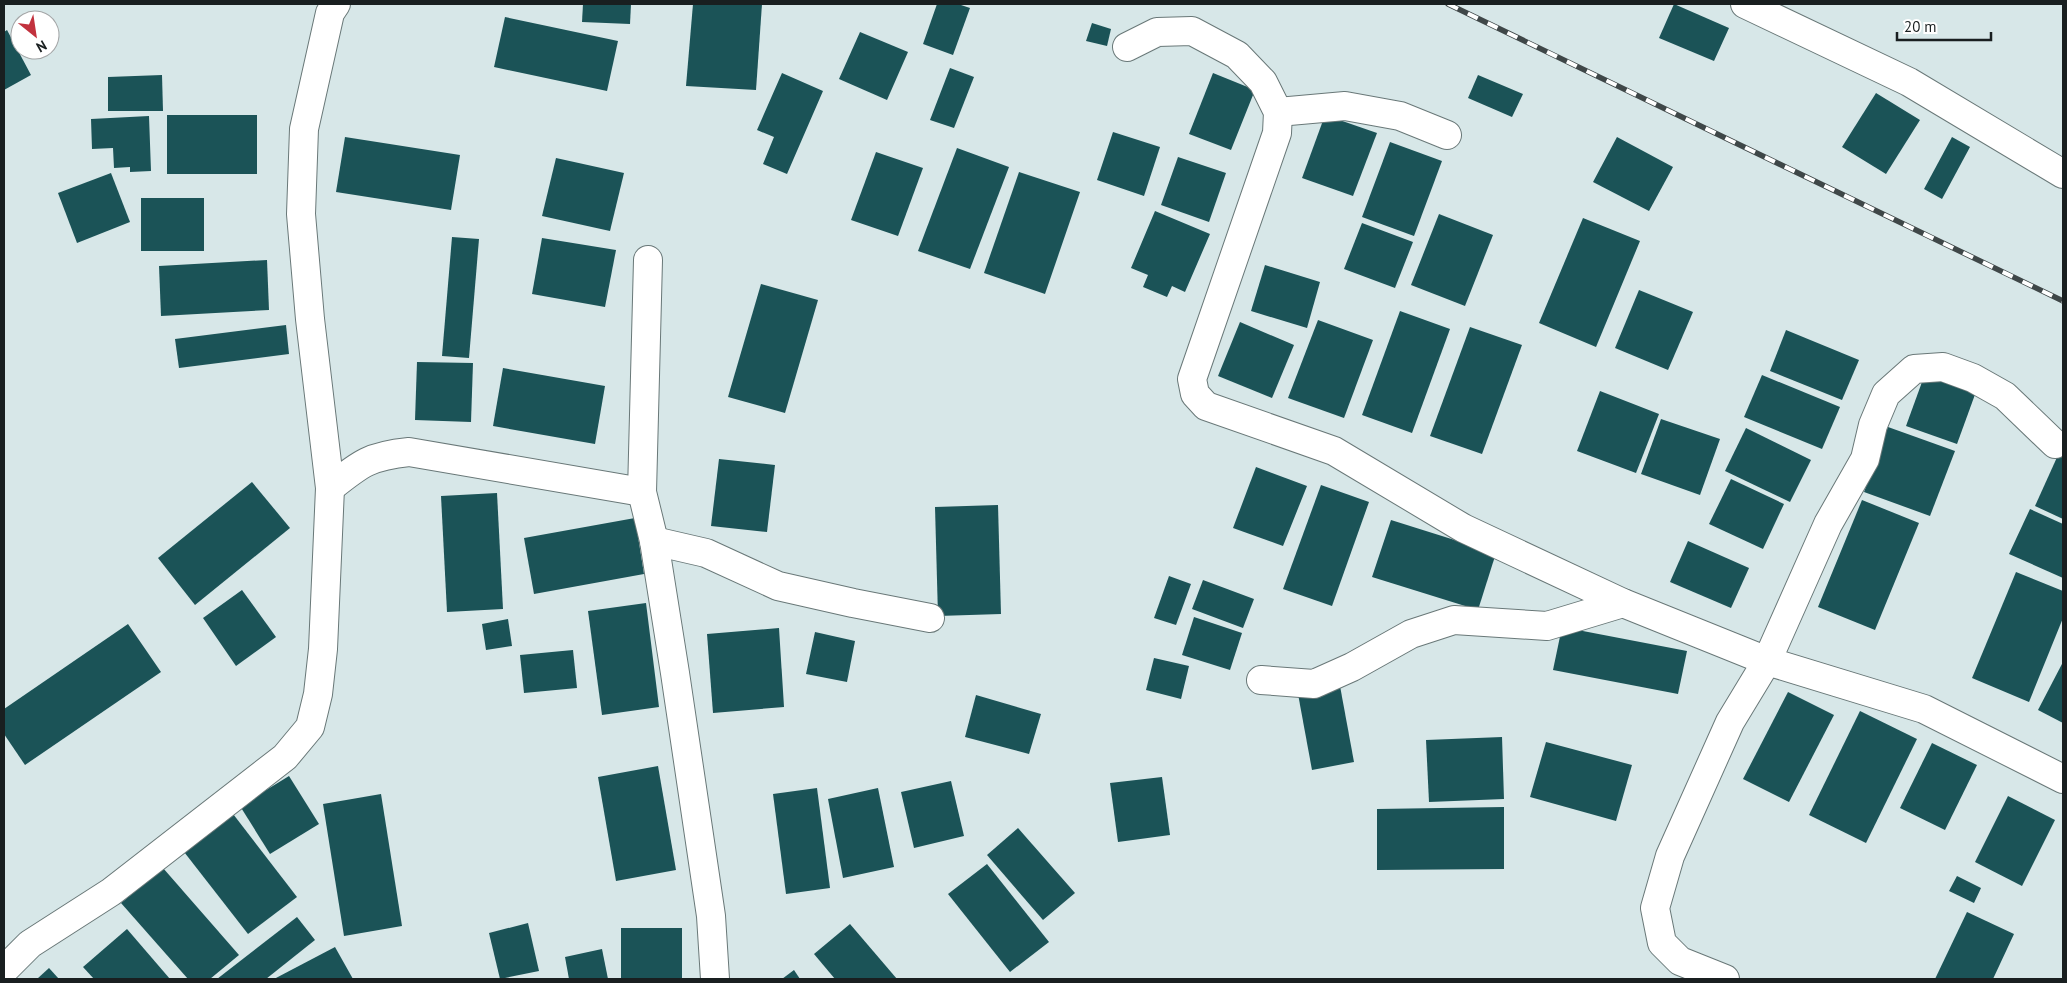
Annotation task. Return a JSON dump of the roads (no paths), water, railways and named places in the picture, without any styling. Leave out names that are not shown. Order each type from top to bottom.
[{"type":"street","points":[[4,970],[30,944],[111,892],[285,757],[310,727],[318,694],[323,649],[330,488],[310,319],[301,214],[304,129],[330,12],[336,4]]},
{"type":"street","points":[[1745,4],[1909,82],[2063,174]]},
{"type":"street","points":[[1127,47],[1157,32],[1192,31],[1237,55],[1263,82],[1278,112],[1275,141],[1192,379],[1195,394],[1206,406],[1334,451],[1463,528],[1623,603],[1767,661],[1924,709],[2063,780]]},
{"type":"street","points":[[1278,112],[1345,106],[1400,116],[1447,135]]},
{"type":"street","points":[[648,260],[642,492],[654,541],[711,916],[715,979]]},
{"type":"street","points":[[1725,979],[1680,961],[1662,943],[1655,908],[1670,856],[1730,722],[1767,661],[1828,524],[1866,459],[1873,425],[1886,394],[1914,369],[1944,367],[1973,378],[2005,396],[2055,444]]},
{"type":"street","points":[[330,488],[362,463],[385,455],[409,452],[642,492]]},
{"type":"street","points":[[654,541],[706,553],[778,586],[930,618]]},
{"type":"street","points":[[1261,680],[1314,684],[1352,667],[1412,634],[1454,620],[1546,626],[1623,603]]},
{"type":"railway","points":[[1448,4],[2063,301]]}]
